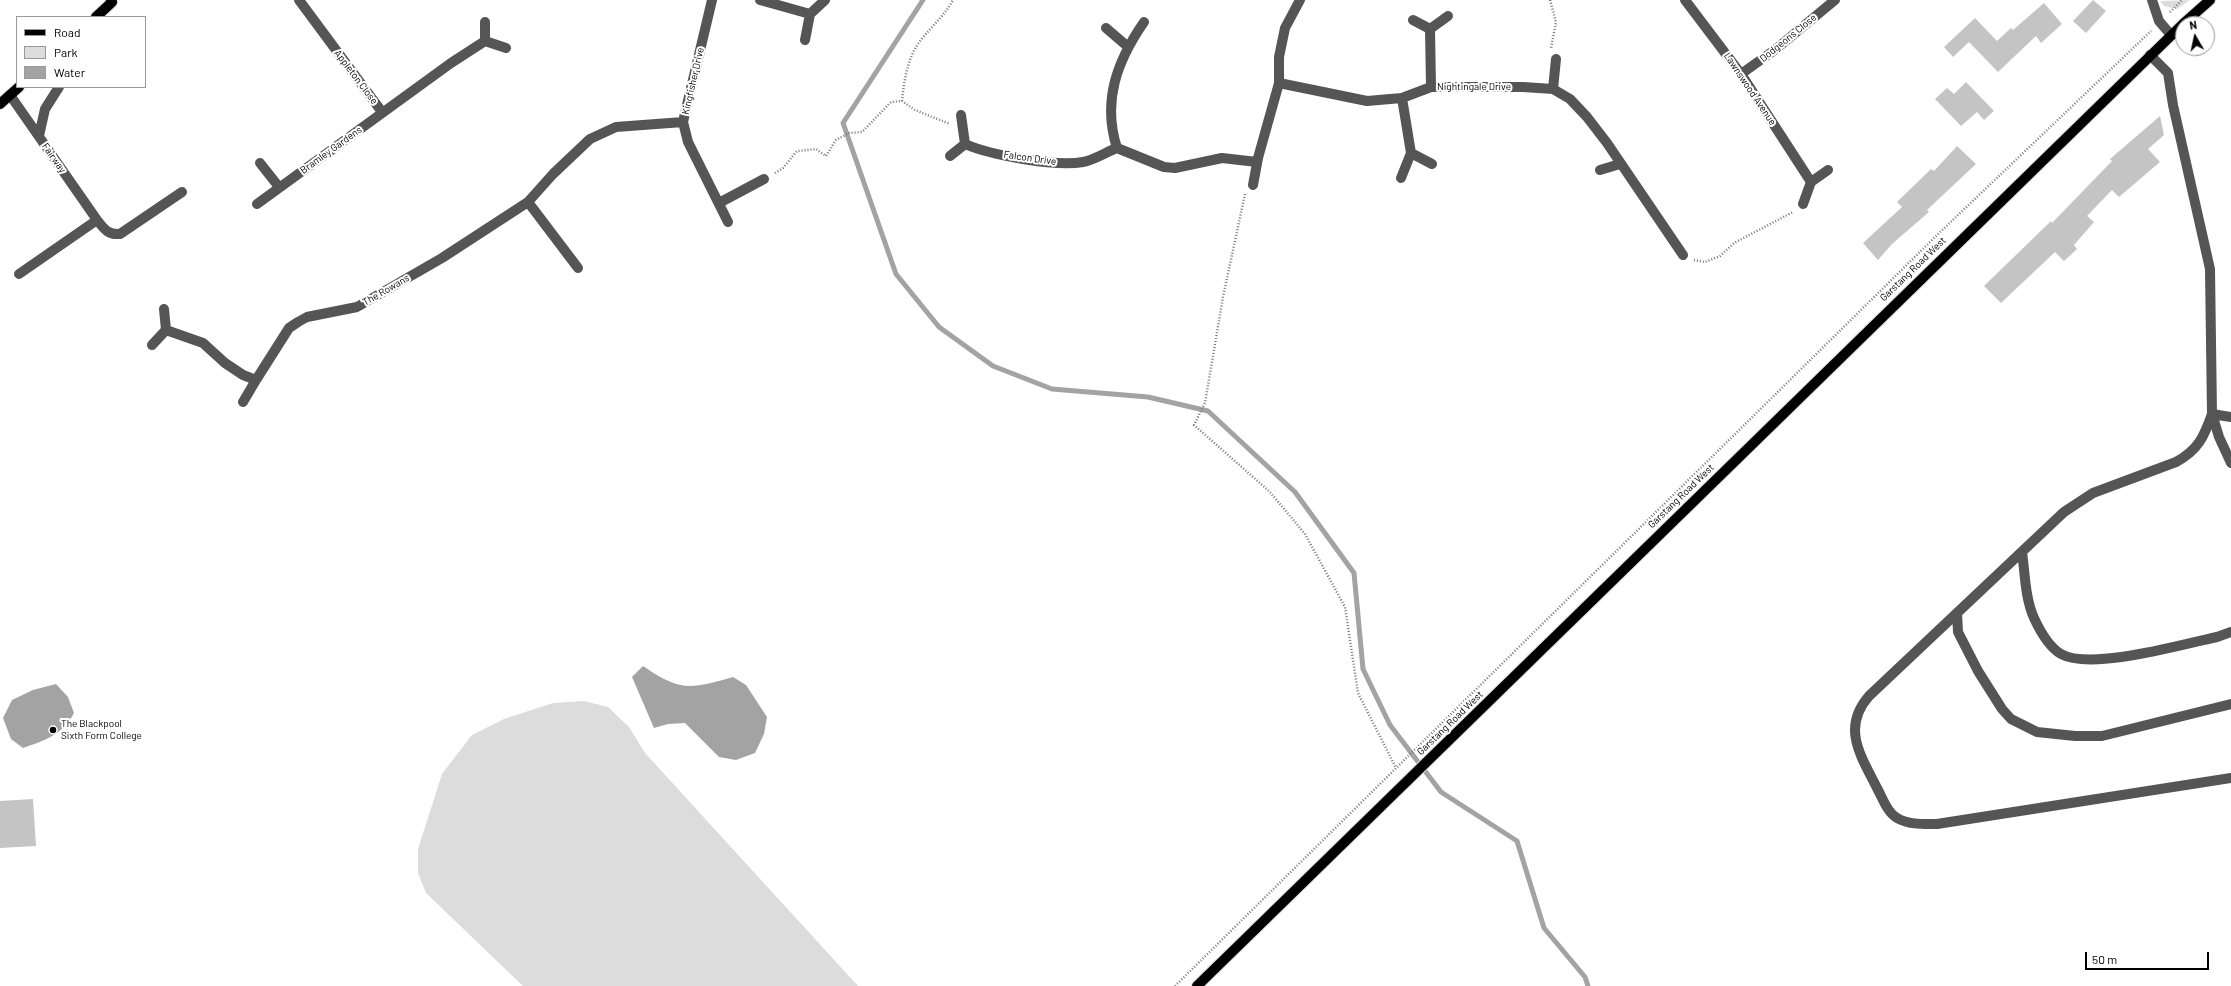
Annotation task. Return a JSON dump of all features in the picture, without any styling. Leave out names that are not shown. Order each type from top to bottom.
[{"type":"main road","name":"Garstang Road West","points":[[2192,16],[2210,0]]},
{"type":"main road","points":[[97,16],[113,1]]},
{"type":"main road","name":"Garstang Road West","points":[[1197,986],[2175,31]]},
{"type":"main road","points":[[0,104],[18,88]]},
{"type":"street","name":"Appleton Close","points":[[299,0],[382,112],[485,41]]},
{"type":"street","name":"Kingfisher Drive","points":[[712,0],[683,122],[688,142],[720,203],[728,222]]},
{"type":"street","points":[[760,0],[810,14]]},
{"type":"street","points":[[805,40],[810,14],[825,0]]},
{"type":"street","points":[[1253,185],[1257,162],[1279,83],[1279,57],[1285,28],[1300,0]]},
{"type":"street","name":"Lawnswood Avenue","points":[[1685,0],[1741,74],[1811,182]]},
{"type":"street","name":"Dodgeons Close","points":[[1741,74],[1780,46],[1835,0]]},
{"type":"street","points":[[2152,0],[2160,22],[2171,35]]},
{"type":"street","points":[[1430,29],[1448,16]]},
{"type":"street","points":[[1413,20],[1430,29]]},
{"type":"street","points":[[485,22],[485,41],[506,48]]},
{"type":"street","points":[[1144,22],[1127,46],[1110,102],[1112,132],[1117,148],[1164,167],[1175,168],[1222,158],[1257,162]]},
{"type":"street","points":[[1106,28],[1127,46]]},
{"type":"street","points":[[1430,29],[1431,87]]},
{"type":"street","points":[[2150,56],[2168,73],[2173,105],[2210,269],[2212,414],[2225,452],[2231,463]]},
{"type":"street","points":[[1553,89],[1556,61]]},
{"type":"street","name":"Nightingale Drive","points":[[1279,83],[1367,101],[1402,98],[1431,87],[1523,87],[1553,89],[1570,99],[1587,117],[1683,255]]},
{"type":"street","points":[[39,136],[45,109],[58,88]]},
{"type":"street","name":"Fairway","points":[[10,95],[106,232],[113,235],[120,234],[182,192]]},
{"type":"street","points":[[1401,178],[1411,153],[1402,98]]},
{"type":"street","name":"Bramley Gardens","points":[[257,204],[382,112]]},
{"type":"street","points":[[950,156],[965,144],[961,115]]},
{"type":"street","name":"The Rowans","points":[[243,402],[289,328],[298,322],[307,317],[357,307],[442,258],[528,202],[553,174],[590,139],[616,127],[683,122]]},
{"type":"street","name":"Falcon Drive","points":[[965,144],[979,151],[1041,162],[1064,163],[1083,162],[1117,148]]},
{"type":"street","points":[[1411,153],[1432,164]]},
{"type":"street","points":[[260,163],[279,188]]},
{"type":"street","points":[[1600,170],[1620,164]]},
{"type":"street","points":[[1803,204],[1811,182],[1828,170]]},
{"type":"street","points":[[720,203],[764,179]]},
{"type":"street","points":[[528,202],[578,268]]},
{"type":"street","points":[[19,274],[97,220]]},
{"type":"street","points":[[152,345],[166,330],[164,309]]},
{"type":"street","points":[[166,330],[203,343],[225,363],[256,380]]},
{"type":"street","points":[[2212,414],[2231,417]]},
{"type":"street","points":[[2212,414],[2204,437],[2188,456],[2176,462],[2093,492],[2064,512],[1869,696],[1859,707],[1855,718],[1855,735],[1859,753],[1890,813],[1898,819],[1908,822],[1937,824],[2231,778]]},
{"type":"street","points":[[2022,552],[2034,617],[2046,639],[2061,654],[2074,658],[2122,657],[2217,637],[2231,632]]},
{"type":"street","points":[[1957,613],[1958,632],[1978,671],[2002,709],[2011,719],[2037,732],[2075,736],[2102,736],[2231,704]]},
{"type":"path","points":[[902,101],[906,72],[917,46],[946,12],[952,0]]},
{"type":"path","points":[[1550,0],[1556,22],[1550,52],[1556,61]]},
{"type":"path","points":[[1175,986],[1404,759],[1588,581],[1935,237],[2182,0]]},
{"type":"path","points":[[764,179],[783,168],[796,151],[816,149],[826,156],[836,140],[849,133],[862,132],[891,102],[902,101],[915,110],[945,123],[962,126]]},
{"type":"path","points":[[1253,185],[1246,191],[1242,206],[1223,297],[1205,404],[1194,425],[1270,492],[1305,534],[1345,607],[1358,693],[1404,783]]},
{"type":"path","points":[[1683,255],[1692,260],[1705,262],[1720,256],[1734,243],[1795,211],[1803,204]]},
{"type":"green space","points":[[2190,0],[2177,9],[2164,6],[2160,1]]},
{"type":"green space","points":[[584,701],[608,707],[629,727],[645,753],[858,986],[523,986],[426,893],[418,873],[418,849],[442,774],[472,735],[504,719],[553,703]]},
{"type":"water","points":[[643,666],[667,680],[686,686],[696,686],[733,677],[746,685],[767,717],[764,734],[755,753],[736,760],[719,757],[685,723],[668,724],[654,728],[632,677]]},
{"type":"water","points":[[56,684],[68,697],[74,713],[59,732],[53,736],[23,748],[11,739],[3,718],[12,700],[33,690]]},
{"type":"building","points":[[2093,0],[2106,11],[2086,33],[2073,21]]},
{"type":"building","points":[[2044,3],[2062,24],[2041,43],[2036,36],[1998,72],[1969,42],[1953,57],[1944,47],[1975,18],[1997,41],[2011,28],[2013,30]]},
{"type":"building","points":[[1966,82],[1994,111],[1984,120],[1977,112],[1961,126],[1935,99],[1947,88],[1954,94]]},
{"type":"building","points":[[2160,116],[2164,135],[2148,149],[2160,162],[2119,197],[2112,190],[2087,216],[2094,222],[2074,245],[2077,249],[2064,261],[2055,252],[2001,303],[1984,286],[2051,221],[2052,223],[2112,161],[2110,159]]},
{"type":"building","points":[[1957,146],[1976,164],[1927,210],[1929,212],[1892,244],[1878,260],[1863,243],[1902,207],[1897,202],[1931,169],[1934,171]]},
{"type":"building","points":[[33,799],[36,846],[0,848],[0,801]]},
{"type":"waterway","points":[[923,0],[843,123],[896,274],[939,327],[993,366],[1052,389],[1148,397],[1208,411],[1295,492],[1354,573],[1363,669],[1390,725],[1441,792],[1517,841],[1544,928],[1585,977],[1588,986]]},
{"type":"place","name":"The Blackpool Sixth Form College","points":[[53,730]]}]
